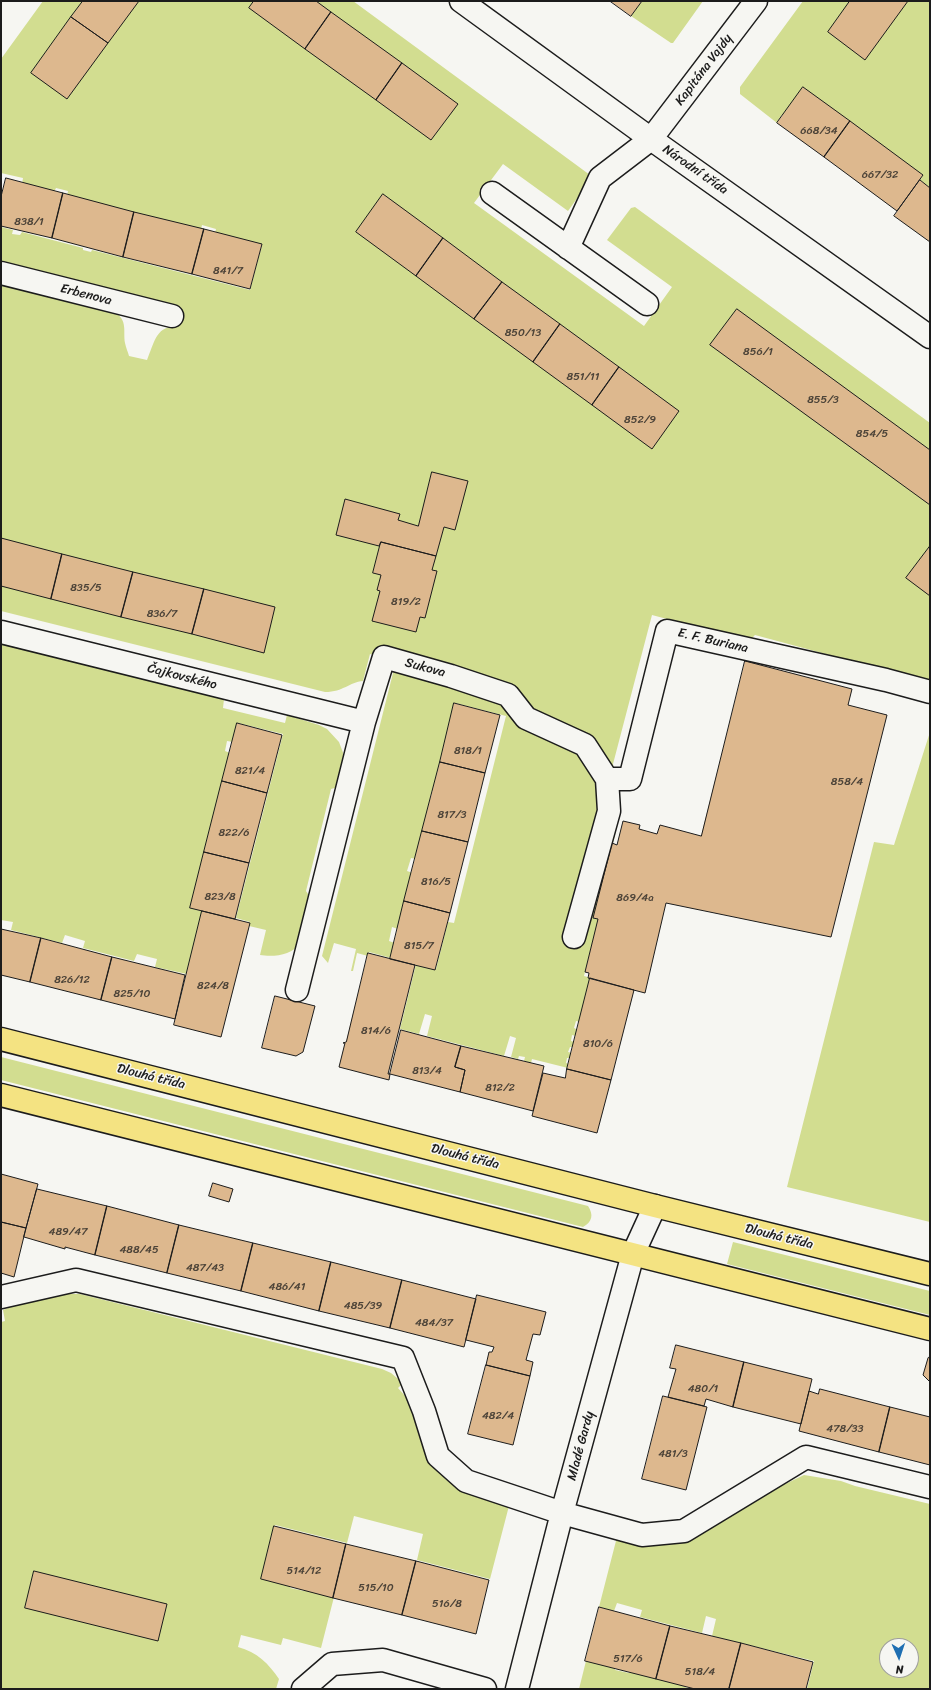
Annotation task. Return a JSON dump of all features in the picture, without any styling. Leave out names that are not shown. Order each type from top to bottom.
[{"type":"main road","name":"Dlouhá třída","points":[[1,1039],[655,1206],[930,1274]]},
{"type":"main road","points":[[1,1095],[930,1329]]},
{"type":"street","name":"Národní třída","points":[[461,1],[651,139],[930,337]]},
{"type":"street","name":"Kapitána Vajdy","points":[[568,248],[600,178],[651,139],[756,1]]},
{"type":"street","points":[[492,193],[647,304]]},
{"type":"street","name":"Erbenova","points":[[1,273],[172,316]]},
{"type":"street","name":"E. F. Buriana","points":[[607,779],[630,779],[667,630],[886,680],[930,692]]},
{"type":"street","name":"Čajkovského","points":[[1,632],[364,722]]},
{"type":"street","name":"Sukova","points":[[297,990],[364,722],[384,658],[451,676],[508,694],[526,718],[585,745],[607,779],[609,811],[574,937]]},
{"type":"street","name":"Mladé Gardy","points":[[517,1689],[562,1513],[633,1254],[655,1206]]},
{"type":"street","points":[[1,1297],[76,1280],[402,1358],[424,1411],[438,1456],[466,1481],[562,1513],[642,1535],[684,1531],[806,1457],[930,1487]]},
{"type":"street","points":[[303,1689],[332,1664],[383,1660],[485,1689]]},
{"type":"green space","points":[[43,1],[353,1],[590,175],[591,179],[568,211],[503,164],[474,203],[644,326],[672,287],[607,240],[631,208],[635,207],[930,423],[930,682],[755,635],[749,641],[652,615],[613,764],[620,815],[594,917],[599,918],[584,976],[591,978],[580,1022],[576,1021],[574,1028],[578,1030],[576,1036],[572,1035],[571,1041],[575,1042],[573,1047],[570,1047],[568,1052],[572,1053],[570,1058],[567,1058],[566,1063],[569,1064],[568,1068],[532,1059],[531,1063],[524,1061],[525,1057],[519,1056],[518,1059],[511,1057],[516,1038],[510,1036],[504,1056],[427,1036],[432,1016],[425,1014],[419,1034],[400,1029],[416,964],[436,969],[448,922],[454,923],[506,716],[455,703],[430,798],[416,859],[411,858],[407,871],[413,873],[398,929],[392,927],[389,941],[395,943],[391,958],[369,952],[368,956],[357,953],[353,971],[351,971],[356,949],[334,943],[328,963],[322,956],[396,661],[370,654],[363,681],[332,692],[325,692],[1,611],[1,284],[115,312],[122,319],[125,343],[129,356],[147,360],[154,342],[160,332],[170,327],[177,327],[182,314],[1,269],[1,227],[13,230],[12,234],[20,235],[22,232],[83,248],[83,250],[91,252],[92,250],[250,290],[262,245],[215,233],[216,229],[202,225],[201,230],[67,196],[68,191],[56,188],[54,192],[22,184],[23,178],[1,173],[1,59]]},
{"type":"green space","points":[[642,1],[703,1],[673,43],[671,43],[631,16]]},
{"type":"green space","points":[[803,1],[930,1],[930,188],[920,180],[923,175],[782,115],[777,123],[740,94],[740,87]]},
{"type":"green space","points":[[1,643],[224,699],[223,708],[285,723],[287,715],[327,729],[339,742],[345,758],[338,787],[331,789],[306,891],[310,897],[304,926],[299,943],[292,951],[282,955],[260,955],[266,930],[249,926],[250,922],[236,918],[283,734],[238,723],[233,742],[227,741],[225,751],[230,753],[203,910],[187,974],[155,967],[157,959],[137,954],[134,961],[83,948],[85,941],[65,935],[62,943],[11,930],[13,922],[1,920]]},
{"type":"green space","points":[[930,732],[930,1222],[787,1187],[874,842],[894,845]]},
{"type":"green space","points":[[1,1057],[588,1206],[591,1212],[591,1218],[590,1221],[583,1227],[1,1080]]},
{"type":"green space","points":[[733,1242],[930,1291],[930,1315],[727,1264]]},
{"type":"green space","points":[[65,1294],[80,1294],[382,1369],[391,1373],[403,1383],[398,1388],[406,1397],[411,1394],[421,1433],[510,1502],[490,1579],[417,1560],[423,1534],[354,1516],[347,1543],[275,1525],[262,1578],[291,1586],[290,1588],[334,1597],[321,1648],[283,1638],[281,1645],[241,1635],[238,1647],[257,1655],[271,1668],[279,1679],[276,1689],[1,1689],[1,1322],[5,1321],[3,1310],[11,1307],[11,1303],[1,1303]]},
{"type":"green space","points":[[804,1475],[841,1481],[855,1486],[930,1504],[930,1689],[807,1689],[814,1661],[712,1636],[716,1619],[706,1616],[702,1633],[640,1617],[642,1610],[617,1603],[614,1611],[599,1607],[617,1537],[693,1535],[781,1486]]},
{"type":"green space","points":[[586,1661],[615,1668],[615,1670],[685,1685],[685,1687],[692,1689],[579,1689]]},
{"type":"building","points":[[83,1],[139,1],[108,43],[71,17]]},
{"type":"building","points":[[254,1],[316,1],[331,12],[305,49],[249,8]]},
{"type":"building","points":[[610,1],[642,1],[631,16]]},
{"type":"building","points":[[850,1],[908,1],[865,60],[828,32]]},
{"type":"building","points":[[331,12],[402,63],[376,100],[305,49]]},
{"type":"building","points":[[71,17],[108,43],[67,99],[31,73]]},
{"type":"building","points":[[402,63],[458,104],[431,140],[376,100]]},
{"type":"building","points":[[803,87],[850,121],[824,157],[777,123]]},
{"type":"building","points":[[850,121],[923,175],[897,211],[824,157]]},
{"type":"building","points":[[6,178],[63,193],[52,238],[1,226],[1,197]]},
{"type":"building","points":[[920,180],[930,188],[930,242],[894,216]]},
{"type":"building","points":[[63,193],[134,212],[123,257],[52,238]]},
{"type":"building","points":[[383,194],[443,238],[416,276],[356,232]]},
{"type":"building","points":[[134,212],[204,229],[192,274],[123,257]]},
{"type":"building","points":[[204,229],[262,244],[250,289],[192,274]]},
{"type":"building","points":[[443,238],[502,282],[474,319],[416,276]]},
{"type":"building","points":[[502,282],[560,324],[533,362],[474,319]]},
{"type":"building","points":[[737,309],[930,450],[930,505],[710,345]]},
{"type":"building","points":[[560,324],[619,367],[592,405],[533,362]]},
{"type":"building","points":[[619,367],[679,411],[652,449],[592,405]]},
{"type":"building","points":[[432,472],[468,481],[455,530],[444,527],[436,556],[381,542],[379,546],[336,535],[345,499],[400,514],[398,520],[418,526]]},
{"type":"building","points":[[1,538],[62,554],[51,599],[1,586]]},
{"type":"building","points":[[381,542],[436,556],[432,570],[437,571],[425,618],[420,617],[416,632],[372,621],[380,591],[377,590],[381,575],[373,573]]},
{"type":"building","points":[[930,546],[930,596],[906,578]]},
{"type":"building","points":[[62,554],[133,572],[121,617],[51,599]]},
{"type":"building","points":[[133,572],[204,589],[192,634],[121,617]]},
{"type":"building","points":[[204,589],[275,607],[264,653],[192,634]]},
{"type":"building","points":[[745,661],[852,689],[848,705],[887,715],[831,937],[666,903],[645,993],[588,978],[589,973],[585,972],[598,919],[593,918],[612,843],[617,845],[623,821],[640,825],[639,829],[657,834],[660,825],[701,836]]},
{"type":"building","points":[[454,703],[500,715],[485,773],[440,762]]},
{"type":"building","points":[[237,723],[282,735],[267,793],[222,781]]},
{"type":"building","points":[[440,762],[485,773],[468,842],[422,831]]},
{"type":"building","points":[[222,781],[267,793],[249,863],[204,852]]},
{"type":"building","points":[[422,831],[468,842],[450,913],[404,901]]},
{"type":"building","points":[[204,852],[249,863],[235,919],[190,908]]},
{"type":"building","points":[[404,901],[450,913],[435,970],[390,959]]},
{"type":"building","points":[[202,911],[250,923],[221,1037],[174,1025]]},
{"type":"building","points":[[1,929],[41,938],[30,982],[1,975]]},
{"type":"building","points":[[41,938],[112,957],[101,1000],[30,982]]},
{"type":"building","points":[[368,953],[415,965],[388,1074],[390,1074],[389,1080],[339,1067],[345,1043],[343,1043],[346,1042]]},
{"type":"building","points":[[112,957],[185,975],[175,1019],[101,1000]]},
{"type":"building","points":[[590,978],[634,990],[611,1080],[567,1069]]},
{"type":"building","points":[[275,996],[315,1006],[303,1052],[296,1056],[262,1048]]},
{"type":"building","points":[[401,1030],[461,1046],[455,1067],[465,1070],[460,1092],[390,1074]]},
{"type":"building","points":[[461,1046],[544,1066],[533,1111],[460,1092],[465,1070],[455,1067]]},
{"type":"building","points":[[567,1069],[611,1080],[597,1133],[532,1116],[543,1073],[565,1078]]},
{"type":"building","points":[[1,1174],[38,1184],[26,1228],[1,1222]]},
{"type":"building","points":[[213,1183],[233,1189],[229,1202],[209,1196]]},
{"type":"building","points":[[37,1189],[107,1206],[95,1255],[65,1247],[65,1249],[24,1237]]},
{"type":"building","points":[[107,1206],[179,1225],[167,1273],[95,1255]]},
{"type":"building","points":[[1,1222],[26,1228],[14,1277],[1,1273]]},
{"type":"building","points":[[179,1225],[253,1243],[241,1291],[167,1273]]},
{"type":"building","points":[[253,1243],[331,1262],[319,1311],[241,1291]]},
{"type":"building","points":[[331,1262],[402,1280],[390,1328],[319,1311]]},
{"type":"building","points":[[402,1280],[476,1299],[464,1347],[390,1328]]},
{"type":"building","points":[[477,1295],[546,1312],[540,1335],[533,1334],[526,1360],[533,1362],[530,1376],[486,1365],[489,1352],[492,1352],[494,1347],[466,1340]]},
{"type":"building","points":[[676,1345],[744,1362],[733,1407],[706,1399],[704,1406],[668,1397],[676,1369],[670,1368]]},
{"type":"building","points":[[930,1357],[930,1382],[923,1375],[928,1358]]},
{"type":"building","points":[[744,1362],[812,1379],[801,1424],[733,1407]]},
{"type":"building","points":[[486,1365],[530,1376],[513,1445],[468,1434]]},
{"type":"building","points":[[820,1389],[890,1407],[879,1452],[799,1431],[809,1391],[818,1394]]},
{"type":"building","points":[[663,1396],[707,1407],[686,1490],[642,1479]]},
{"type":"building","points":[[890,1407],[930,1417],[930,1465],[879,1452]]},
{"type":"building","points":[[274,1526],[346,1544],[333,1598],[261,1579]]},
{"type":"building","points":[[346,1544],[416,1561],[402,1615],[333,1598]]},
{"type":"building","points":[[416,1561],[489,1580],[476,1634],[402,1615]]},
{"type":"building","points":[[34,1571],[167,1604],[158,1641],[25,1608]]},
{"type":"building","points":[[599,1607],[670,1626],[656,1679],[585,1661]]},
{"type":"building","points":[[670,1626],[741,1643],[729,1689],[695,1689],[656,1679]]},
{"type":"building","points":[[741,1643],[813,1662],[806,1689],[729,1689]]}]
